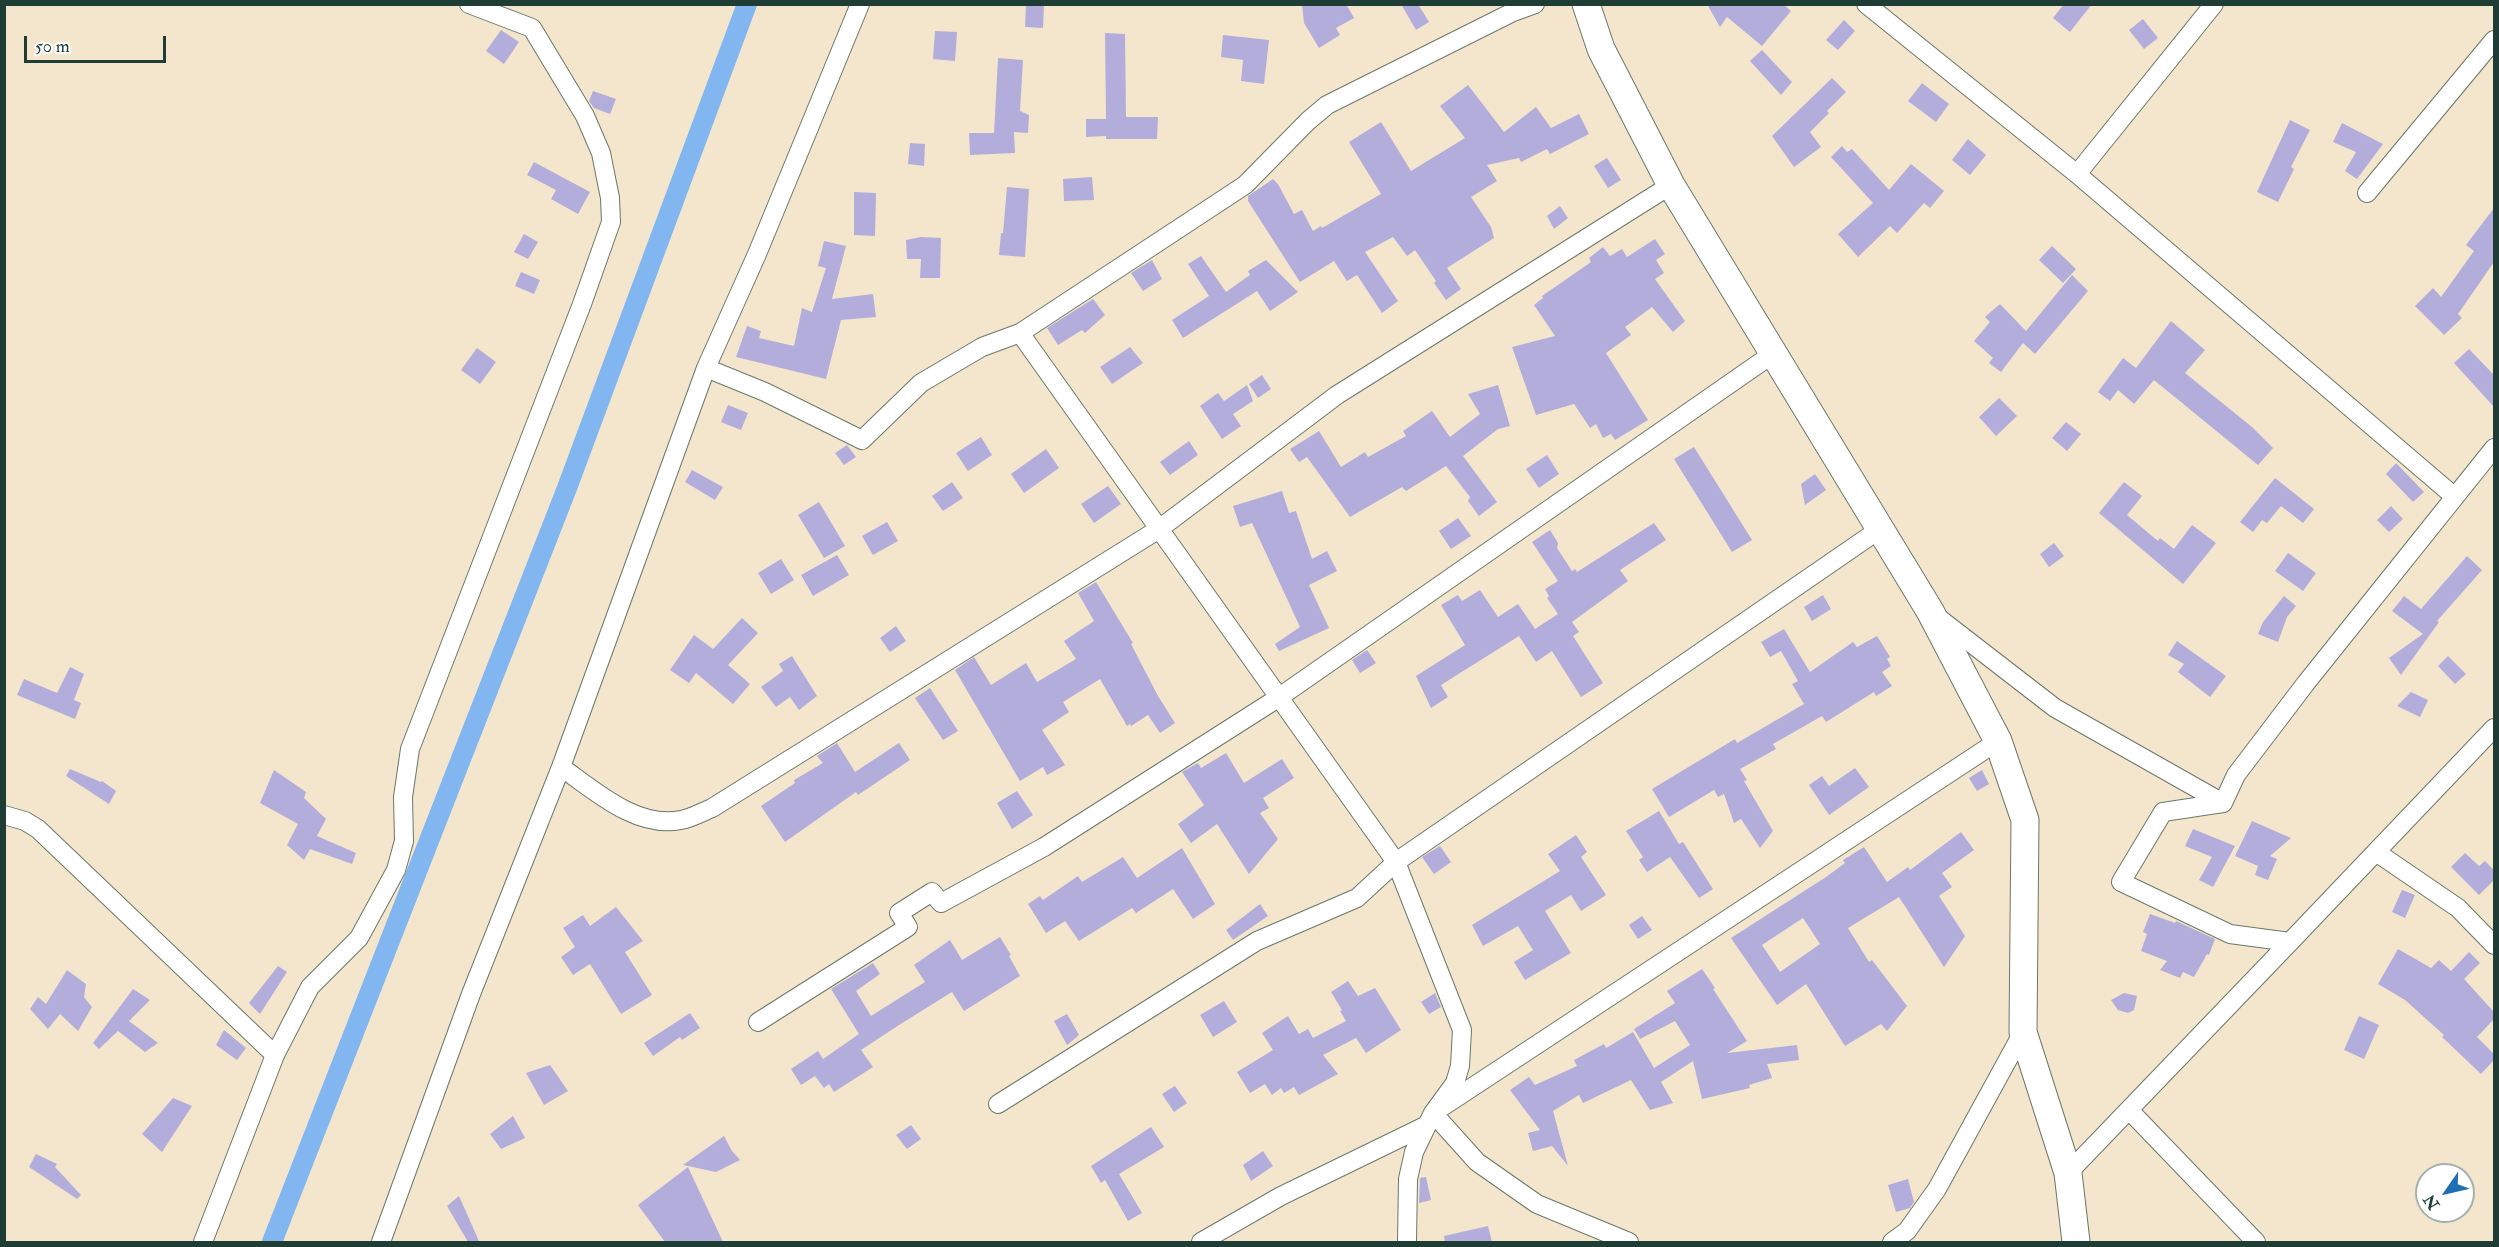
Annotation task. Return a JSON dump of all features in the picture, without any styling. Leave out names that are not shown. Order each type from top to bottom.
[{"type":"main road","points":[[1586,4],[1601,49],[1671,185],[1929,611],[1998,741],[2025,820],[2023,1032],[2068,1173],[2076,1242]]},
{"type":"street","points":[[203,1242],[275,1055],[310,987],[359,939],[396,870],[404,841],[403,797],[410,749],[578,315],[611,222],[610,198],[601,153],[585,116],[532,28],[469,4]]},
{"type":"street","points":[[381,1242],[471,994],[561,767],[706,368],[757,254],[860,4]]},
{"type":"street","points":[[706,368],[765,392],[862,440],[921,383],[982,347],[1020,333],[1245,186],[1308,121],[1327,105],[1514,12],[1535,4]]},
{"type":"street","points":[[1866,4],[2077,174],[2455,497]]},
{"type":"street","points":[[2077,174],[2214,4]]},
{"type":"street","points":[[2367,194],[2494,40]]},
{"type":"street","points":[[561,767],[616,806],[658,821],[682,820],[712,808],[1159,529],[1337,395],[1671,185]]},
{"type":"street","points":[[1020,333],[1396,862],[1462,1030],[1460,1066],[1455,1083],[1430,1119],[1414,1152],[1408,1179],[1407,1242]]},
{"type":"street","points":[[758,1022],[908,927],[899,914],[932,892],[941,903],[1044,847],[1278,698],[1774,353]]},
{"type":"street","points":[[2223,803],[2236,775],[2494,448]]},
{"type":"street","points":[[999,1104],[1257,941],[1357,898],[1396,862],[1880,529]]},
{"type":"street","points":[[1929,611],[2055,708],[2223,803]]},
{"type":"street","points":[[2068,1173],[2494,728]]},
{"type":"street","points":[[1201,1242],[1281,1196],[1430,1119],[1998,741]]},
{"type":"street","points":[[2223,803],[2163,812],[2121,882],[2230,933],[2290,942]]},
{"type":"street","points":[[4,815],[25,821],[39,829],[275,1055]]},
{"type":"street","points":[[2376,852],[2458,908],[2494,945]]},
{"type":"street","points":[[1892,1242],[1907,1231],[1936,1189],[2023,1032]]},
{"type":"street","points":[[2128,1110],[2256,1242]]},
{"type":"street","points":[[1430,1119],[1477,1162],[1537,1204],[1629,1242]]},
{"type":"building","points":[[1026,4],[1044,4],[1043,28],[1025,27]]},
{"type":"building","points":[[1302,4],[1346,4],[1354,18],[1336,28],[1340,35],[1319,48],[1304,23]]},
{"type":"building","points":[[1401,4],[1418,4],[1429,22],[1416,30]]},
{"type":"building","points":[[1707,4],[1783,4],[1791,11],[1762,46],[1727,17],[1720,27]]},
{"type":"building","points":[[2064,4],[2092,4],[2070,32],[2053,18]]},
{"type":"building","points":[[2143,19],[2158,38],[2144,49],[2129,30]]},
{"type":"building","points":[[1844,20],[1855,31],[1838,50],[1826,40]]},
{"type":"building","points":[[501,30],[519,42],[504,64],[486,51]]},
{"type":"building","points":[[935,31],[957,32],[955,61],[933,59]]},
{"type":"building","points":[[1105,33],[1125,34],[1126,117],[1158,117],[1157,139],[1086,137],[1086,119],[1106,119]]},
{"type":"building","points":[[1223,35],[1269,40],[1264,84],[1241,81],[1243,60],[1221,57]]},
{"type":"building","points":[[1762,50],[1792,82],[1781,95],[1750,61]]},
{"type":"building","points":[[998,58],[1023,60],[1020,111],[1029,115],[1028,133],[1014,132],[1015,153],[970,155],[969,133],[994,133]]},
{"type":"building","points":[[1832,78],[1846,92],[1810,132],[1821,147],[1794,167],[1772,136]]},
{"type":"building","points":[[1922,83],[1949,104],[1936,122],[1908,101]]},
{"type":"building","points":[[1468,85],[1504,132],[1536,107],[1551,128],[1579,114],[1589,134],[1550,154],[1547,149],[1521,162],[1519,158],[1487,165],[1497,181],[1471,197],[1491,227],[1494,238],[1447,268],[1461,289],[1446,300],[1415,250],[1407,256],[1393,237],[1365,252],[1398,301],[1382,313],[1357,275],[1347,281],[1334,261],[1300,282],[1248,201],[1248,196],[1273,179],[1294,214],[1302,210],[1313,231],[1321,226],[1322,228],[1381,194],[1349,142],[1381,122],[1411,171],[1465,138],[1440,106]]},
{"type":"building","points":[[593,91],[616,99],[610,114],[594,108],[589,101]]},
{"type":"building","points":[[2290,120],[2310,130],[2291,167],[2294,169],[2278,202],[2257,192]]},
{"type":"building","points":[[2342,123],[2383,144],[2357,179],[2345,171],[2356,152],[2333,142]]},
{"type":"building","points":[[1968,139],[1986,155],[1970,175],[1952,160]]},
{"type":"building","points":[[910,143],[925,144],[924,166],[908,164]]},
{"type":"building","points":[[1842,146],[1847,152],[1852,149],[1889,190],[1911,164],[1944,191],[1930,208],[1924,203],[1897,233],[1890,226],[1858,257],[1838,234],[1873,203],[1831,157]]},
{"type":"building","points":[[1607,158],[1621,180],[1608,188],[1594,166]]},
{"type":"building","points":[[534,162],[590,192],[578,214],[551,199],[556,190],[527,175]]},
{"type":"building","points":[[1092,177],[1094,200],[1064,201],[1063,179]]},
{"type":"building","points":[[1007,187],[1029,189],[1025,257],[999,255]]},
{"type":"building","points":[[854,192],[876,193],[875,236],[854,235]]},
{"type":"building","points":[[1560,206],[1568,218],[1554,229],[1547,216]]},
{"type":"building","points":[[2494,208],[2494,262],[2458,314],[2462,318],[2444,335],[2415,306],[2433,288],[2441,297],[2474,251],[2466,245]]},
{"type":"building","points":[[524,234],[538,242],[528,259],[514,252]]},
{"type":"building","points":[[921,237],[941,238],[940,278],[920,278],[921,259],[907,259],[906,240]]},
{"type":"building","points":[[1655,239],[1665,254],[1656,260],[1664,273],[1655,279],[1685,321],[1673,332],[1652,307],[1625,327],[1631,335],[1606,353],[1648,420],[1615,440],[1611,434],[1603,438],[1596,424],[1590,428],[1574,404],[1536,415],[1512,347],[1555,336],[1534,305],[1543,298],[1542,296],[1591,262],[1589,258],[1603,247],[1610,256],[1622,249],[1627,257]]},
{"type":"building","points":[[824,241],[846,246],[832,299],[873,294],[876,317],[841,320],[826,379],[736,357],[747,326],[761,331],[759,338],[794,346],[802,308],[812,312],[826,268],[818,266]]},
{"type":"building","points":[[2052,246],[2076,269],[2063,283],[2039,260]]},
{"type":"building","points":[[1201,256],[1226,292],[1250,275],[1248,271],[1266,260],[1298,292],[1270,311],[1257,291],[1183,338],[1172,320],[1209,296],[1188,264]]},
{"type":"building","points":[[1152,260],[1162,279],[1143,291],[1131,273]]},
{"type":"building","points":[[521,272],[540,280],[534,294],[515,286]]},
{"type":"building","points":[[2072,275],[2088,291],[2035,354],[2023,343],[2001,372],[1989,363],[1993,358],[1974,341],[1990,322],[1985,317],[2000,304],[2026,331]]},
{"type":"building","points":[[1093,299],[1105,315],[1085,333],[1082,330],[1058,345],[1047,328]]},
{"type":"building","points":[[2171,321],[2205,350],[2185,373],[2252,427],[2273,448],[2258,465],[2154,380],[2134,404],[2118,390],[2110,401],[2098,392],[2123,358],[2136,368]]},
{"type":"building","points":[[1130,347],[1143,363],[1112,384],[1100,367]]},
{"type":"building","points":[[477,348],[496,362],[480,384],[461,370]]},
{"type":"building","points":[[2469,349],[2494,375],[2494,407],[2454,363]]},
{"type":"building","points":[[1262,375],[1271,389],[1258,398],[1249,384]]},
{"type":"building","points":[[1247,385],[1253,401],[1233,414],[1241,426],[1222,439],[1200,406],[1218,393],[1224,401]]},
{"type":"building","points":[[1498,385],[1510,426],[1498,429],[1463,456],[1497,502],[1479,516],[1468,501],[1470,497],[1446,466],[1406,491],[1402,487],[1350,517],[1307,457],[1299,462],[1290,449],[1319,431],[1341,467],[1365,452],[1368,457],[1406,436],[1403,431],[1432,411],[1450,437],[1480,414],[1468,394]]},
{"type":"building","points":[[1999,398],[2017,416],[1996,436],[1979,417]]},
{"type":"building","points":[[728,405],[748,413],[741,430],[721,422]]},
{"type":"building","points":[[2066,422],[2081,434],[2067,451],[2052,438]]},
{"type":"building","points":[[981,437],[992,455],[968,471],[956,453]]},
{"type":"building","points":[[1189,441],[1198,455],[1170,475],[1160,462]]},
{"type":"building","points":[[847,445],[856,457],[844,465],[835,453]]},
{"type":"building","points":[[1694,447],[1752,540],[1732,552],[1674,459]]},
{"type":"building","points":[[1046,449],[1059,468],[1024,493],[1011,474]]},
{"type":"building","points":[[1547,455],[1559,474],[1539,488],[1526,469]]},
{"type":"building","points":[[2396,463],[2424,492],[2413,502],[2386,474]]},
{"type":"building","points":[[692,470],[723,487],[715,500],[685,482]]},
{"type":"building","points":[[1815,474],[1826,490],[1805,505],[1801,484]]},
{"type":"building","points":[[2275,478],[2314,509],[2303,523],[2281,506],[2267,523],[2262,520],[2253,532],[2240,522]]},
{"type":"building","points":[[952,482],[963,498],[943,511],[932,496]]},
{"type":"building","points":[[2124,482],[2142,496],[2127,515],[2158,541],[2160,538],[2174,549],[2192,525],[2216,543],[2183,584],[2099,513]]},
{"type":"building","points":[[1108,486],[1121,504],[1094,523],[1081,504]]},
{"type":"building","points":[[1282,491],[1289,513],[1296,511],[1312,559],[1327,551],[1337,571],[1309,585],[1329,628],[1279,651],[1275,644],[1300,627],[1252,523],[1240,527],[1233,506]]},
{"type":"building","points":[[819,502],[845,546],[824,558],[798,515]]},
{"type":"building","points":[[2391,506],[2403,519],[2389,532],[2377,520]]},
{"type":"building","points":[[1458,518],[1471,536],[1451,549],[1439,531]]},
{"type":"building","points":[[887,522],[898,541],[873,555],[862,536]]},
{"type":"building","points":[[1654,523],[1666,540],[1620,570],[1628,581],[1572,622],[1579,632],[1573,636],[1603,683],[1581,697],[1552,651],[1536,662],[1519,636],[1441,685],[1448,697],[1431,708],[1416,676],[1465,645],[1441,605],[1458,595],[1462,601],[1480,590],[1498,617],[1518,604],[1535,629],[1558,614],[1547,598],[1549,596],[1545,589],[1558,581],[1532,542],[1550,530],[1558,543],[1557,548],[1572,571],[1575,569],[1577,572]]},
{"type":"building","points":[[2054,543],[2064,556],[2049,567],[2040,554]]},
{"type":"building","points":[[2288,553],[2316,573],[2303,591],[2275,571]]},
{"type":"building","points":[[837,555],[849,575],[813,596],[801,575]]},
{"type":"building","points":[[2467,556],[2482,570],[2437,621],[2439,622],[2401,675],[2389,658],[2423,634],[2392,611],[2404,596],[2421,609]]},
{"type":"building","points":[[781,559],[794,580],[771,594],[758,573]]},
{"type":"building","points":[[1096,582],[1133,643],[1131,644],[1158,696],[1175,723],[1160,733],[1148,715],[1131,726],[1130,724],[1127,726],[1100,679],[1063,702],[1069,712],[1042,730],[1065,765],[1047,775],[1043,767],[1020,781],[955,670],[974,657],[991,685],[1026,663],[1037,682],[1076,659],[1064,641],[1094,621],[1078,593]]},
{"type":"building","points":[[1823,595],[1831,609],[1812,621],[1804,607]]},
{"type":"building","points":[[2284,596],[2296,606],[2287,617],[2278,642],[2258,634],[2263,622]]},
{"type":"building","points":[[742,618],[758,633],[728,665],[750,684],[733,704],[696,673],[689,683],[670,670],[694,635],[713,649]]},
{"type":"building","points":[[896,626],[906,641],[890,652],[880,638]]},
{"type":"building","points":[[1784,629],[1810,672],[1853,642],[1857,647],[1877,636],[1890,657],[1887,659],[1891,666],[1882,672],[1892,686],[1876,696],[1874,692],[1826,722],[1822,716],[1773,744],[1776,749],[1740,769],[1747,780],[1744,781],[1773,831],[1760,848],[1741,819],[1734,823],[1724,794],[1718,797],[1714,790],[1669,817],[1652,789],[1735,739],[1737,743],[1804,704],[1792,684],[1798,681],[1781,651],[1770,657],[1761,642]]},
{"type":"building","points":[[2177,641],[2226,676],[2210,697],[2178,672],[2184,664],[2168,655]]},
{"type":"building","points":[[1367,650],[1376,663],[1360,673],[1352,660]]},
{"type":"building","points":[[792,656],[817,696],[799,710],[790,697],[776,707],[761,687],[783,671],[779,664]]},
{"type":"building","points":[[2448,656],[2466,674],[2455,684],[2438,666]]},
{"type":"building","points":[[70,667],[84,674],[74,700],[81,703],[75,719],[17,695],[24,679],[57,693]]},
{"type":"building","points":[[930,688],[958,731],[943,740],[915,698]]},
{"type":"building","points":[[2411,692],[2428,700],[2420,717],[2397,706]]},
{"type":"building","points":[[837,743],[855,772],[899,743],[910,760],[858,795],[856,792],[785,842],[761,806],[795,783],[794,780],[823,763],[817,756]]},
{"type":"building","points":[[1226,753],[1244,783],[1282,759],[1294,778],[1263,798],[1269,808],[1260,813],[1278,839],[1249,874],[1217,824],[1191,843],[1178,824],[1204,805],[1182,772],[1198,763],[1201,768]]},
{"type":"building","points":[[1855,768],[1869,787],[1829,815],[1809,785],[1822,776],[1829,786]]},
{"type":"building","points":[[70,769],[102,781],[116,791],[109,804],[66,776]]},
{"type":"building","points":[[274,770],[306,792],[304,798],[326,819],[317,836],[356,853],[352,864],[310,849],[304,860],[287,845],[298,824],[260,803]]},
{"type":"building","points":[[1982,770],[1989,784],[1977,791],[1969,778]]},
{"type":"building","points":[[1017,791],[1033,815],[1012,829],[997,803]]},
{"type":"building","points":[[1659,811],[1679,844],[1683,842],[1713,889],[1699,898],[1670,857],[1647,872],[1639,860],[1643,857],[1626,831]]},
{"type":"building","points":[[2252,821],[2291,838],[2270,856],[2277,859],[2268,880],[2255,875],[2258,866],[2235,856]]},
{"type":"building","points":[[2193,829],[2235,846],[2213,887],[2199,880],[2212,857],[2185,846]]},
{"type":"building","points":[[1961,832],[1974,850],[1942,873],[1952,887],[1939,896],[1965,936],[1944,967],[1899,897],[1848,928],[1869,962],[1872,960],[1907,1006],[1887,1031],[1881,1024],[1845,1046],[1806,984],[1777,1005],[1731,938],[1826,877],[1845,863],[1843,860],[1864,847],[1887,882],[1908,867],[1910,870]],"holes":[[[1803,918],[1820,944],[1780,972],[1762,945]]]},
{"type":"building","points":[[1576,835],[1587,852],[1581,857],[1606,895],[1581,911],[1571,895],[1545,911],[1571,953],[1525,980],[1514,962],[1533,950],[1518,926],[1483,946],[1472,925],[1560,871],[1548,854]]},
{"type":"building","points":[[1440,846],[1451,862],[1434,874],[1422,857]]},
{"type":"building","points":[[1182,848],[1215,904],[1193,919],[1173,889],[1136,913],[1132,908],[1079,941],[1065,921],[1046,933],[1028,904],[1040,896],[1043,900],[1078,876],[1082,882],[1123,857],[1137,878]]},
{"type":"building","points":[[2465,853],[2479,866],[2485,861],[2494,870],[2494,880],[2479,895],[2451,867]]},
{"type":"building","points":[[2402,890],[2415,895],[2405,918],[2392,912]]},
{"type":"building","points":[[1260,904],[1268,916],[1233,940],[1226,930]]},
{"type":"building","points":[[616,907],[643,941],[625,952],[652,995],[621,1014],[590,964],[573,975],[561,957],[575,947],[563,928],[583,915],[590,926]]},
{"type":"building","points":[[2150,914],[2175,923],[2176,921],[2215,939],[2209,955],[2207,954],[2194,977],[2183,972],[2180,978],[2160,970],[2167,961],[2141,951],[2147,934],[2143,932]]},
{"type":"building","points":[[1642,916],[1652,930],[1638,939],[1629,925]]},
{"type":"building","points":[[1000,937],[1020,976],[964,1011],[952,992],[899,1025],[861,1050],[873,1067],[834,1092],[829,1084],[824,1088],[815,1076],[801,1085],[791,1069],[818,1051],[823,1059],[859,1034],[831,989],[873,963],[880,974],[856,991],[871,1016],[925,982],[914,965],[950,940],[962,960]]},
{"type":"building","points":[[2398,949],[2431,968],[2439,960],[2451,971],[2469,952],[2480,963],[2464,979],[2494,1012],[2494,1019],[2477,1037],[2494,1054],[2494,1060],[2481,1074],[2442,1037],[2444,1035],[2405,1000],[2378,984]]},
{"type":"building","points":[[278,966],[287,972],[260,1014],[249,1003]]},
{"type":"building","points":[[1702,969],[1747,1041],[1727,1053],[1797,1045],[1799,1060],[1767,1064],[1772,1078],[1749,1085],[1750,1088],[1702,1099],[1693,1061],[1661,1082],[1673,1103],[1650,1110],[1631,1080],[1583,1103],[1579,1095],[1553,1111],[1568,1166],[1552,1146],[1533,1151],[1528,1133],[1540,1130],[1510,1090],[1529,1077],[1535,1085],[1577,1066],[1574,1060],[1604,1044],[1606,1048],[1633,1032],[1654,1068],[1690,1045],[1675,1021],[1640,1039],[1634,1029],[1675,1003],[1667,991]]},
{"type":"building","points":[[67,970],[86,984],[84,997],[92,1007],[78,1031],[60,1014],[48,1029],[30,1009],[38,997],[46,1004]]},
{"type":"building","points":[[1348,981],[1358,996],[1375,988],[1401,1030],[1366,1053],[1356,1038],[1323,1055],[1338,1074],[1299,1095],[1294,1087],[1284,1093],[1281,1088],[1272,1095],[1265,1084],[1250,1093],[1237,1072],[1273,1050],[1262,1033],[1288,1016],[1299,1034],[1308,1029],[1313,1038],[1346,1021],[1331,992]]},
{"type":"building","points":[[133,989],[150,1000],[129,1021],[158,1043],[145,1052],[118,1031],[99,1049],[93,1043]]},
{"type":"building","points":[[1435,993],[1441,1007],[1429,1014],[1421,1002]]},
{"type":"building","points":[[2124,993],[2137,996],[2134,1010],[2128,1013],[2118,1010],[2111,1000]]},
{"type":"building","points":[[1224,1001],[1237,1022],[1213,1037],[1200,1015]]},
{"type":"building","points":[[690,1013],[700,1028],[682,1040],[680,1037],[653,1056],[644,1043]]},
{"type":"building","points":[[1067,1014],[1079,1035],[1067,1045],[1054,1021]]},
{"type":"building","points":[[2359,1016],[2379,1025],[2364,1059],[2344,1050]]},
{"type":"building","points":[[224,1030],[246,1048],[237,1060],[216,1045]]},
{"type":"building","points":[[550,1065],[568,1091],[544,1105],[526,1073]]},
{"type":"building","points":[[1175,1086],[1187,1103],[1174,1112],[1162,1094]]},
{"type":"building","points":[[173,1098],[192,1106],[162,1152],[142,1134]]},
{"type":"building","points":[[513,1116],[525,1138],[501,1149],[490,1134]]},
{"type":"building","points":[[911,1125],[921,1139],[907,1149],[896,1135]]},
{"type":"building","points":[[1151,1127],[1164,1147],[1119,1174],[1142,1213],[1128,1221],[1105,1180],[1101,1183],[1091,1166]]},
{"type":"building","points":[[724,1136],[740,1160],[716,1172],[683,1165]]},
{"type":"building","points":[[1263,1151],[1273,1166],[1251,1181],[1243,1165]]},
{"type":"building","points":[[36,1154],[57,1164],[55,1167],[81,1195],[77,1199],[29,1167]]},
{"type":"building","points":[[688,1167],[723,1242],[665,1242],[638,1205]]},
{"type":"building","points":[[1426,1177],[1431,1200],[1419,1203],[1420,1178]]},
{"type":"building","points":[[1908,1179],[1914,1202],[1910,1208],[1896,1212],[1888,1185]]},
{"type":"building","points":[[459,1196],[479,1241],[477,1242],[468,1242],[447,1206]]},
{"type":"building","points":[[1488,1226],[1492,1242],[1445,1242],[1444,1236]]},
{"type":"waterway","points":[[272,1242],[567,488],[747,4]]}]
